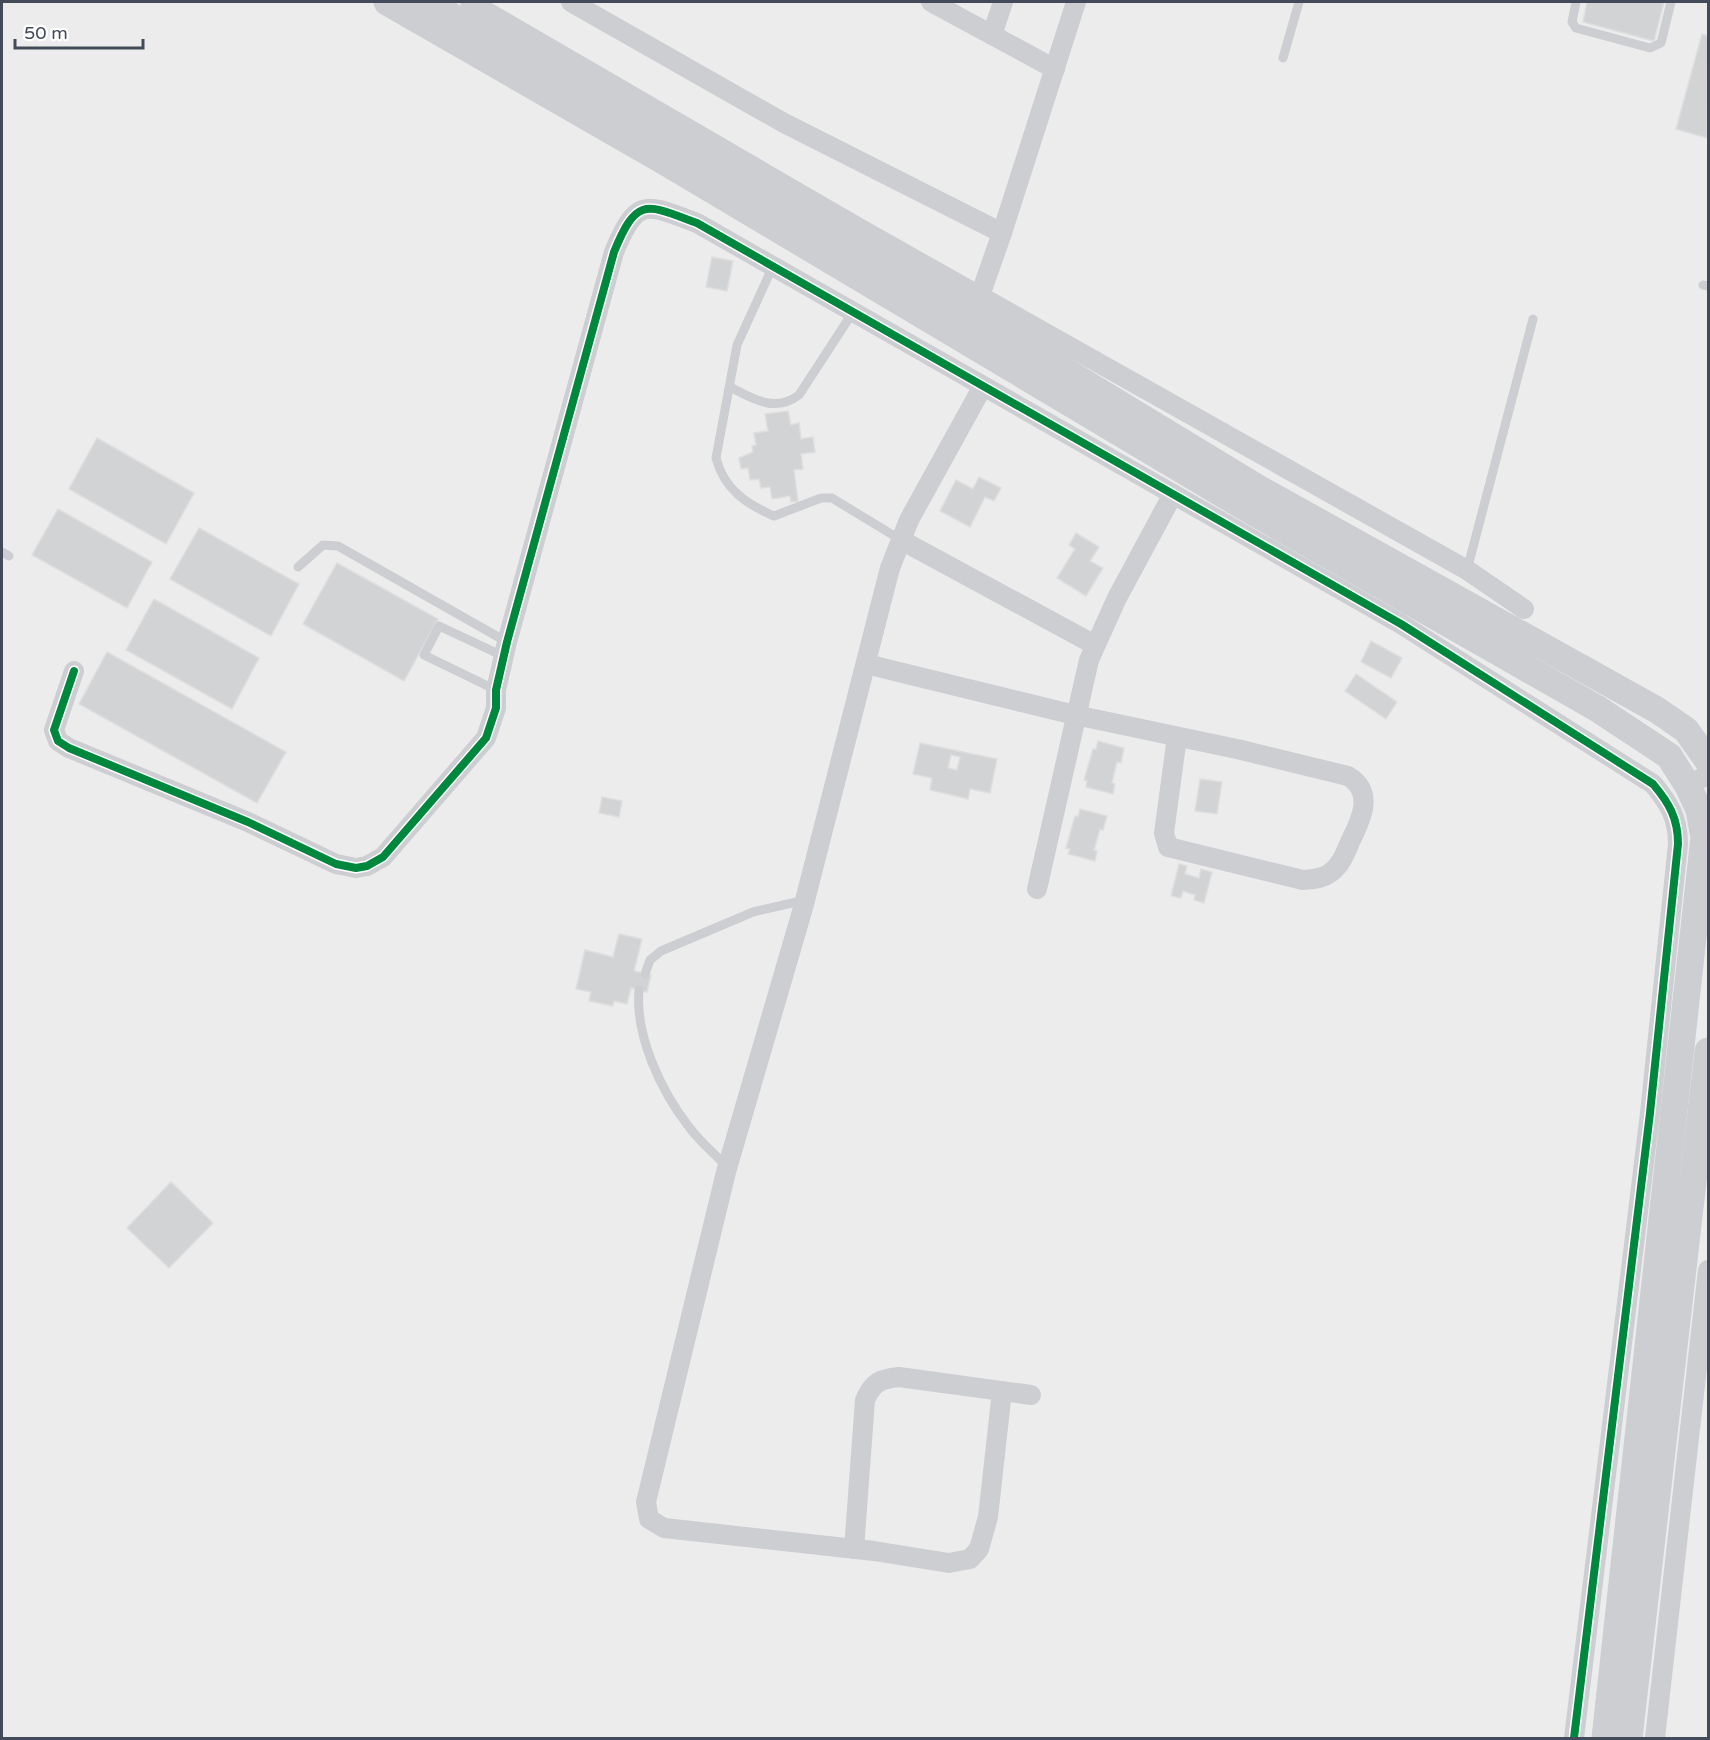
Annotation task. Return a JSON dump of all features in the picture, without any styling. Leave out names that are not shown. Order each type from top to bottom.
[{"type":"street","points":[[387,2],[667,163],[1251,511],[1598,709],[1669,756],[1698,780],[1699,810],[1704,837],[1605,1738]]},
{"type":"street","points":[[427,2],[976,306],[1097,360],[1467,570],[1524,609]]},
{"type":"street","points":[[470,2],[976,306],[1258,488],[1657,710],[1686,730],[1708,761]]},
{"type":"street","points":[[571,2],[784,123],[1002,233]]},
{"type":"street","points":[[931,2],[1055,69]]},
{"type":"street","points":[[992,35],[1003,2]]},
{"type":"street","points":[[968,343],[976,306],[1002,233],[1076,2]]},
{"type":"street","points":[[74,671],[54,730],[58,741],[69,748],[248,822],[336,864],[356,868],[383,857],[430,806],[486,738],[496,708],[496,690],[506,649],[614,252],[632,214],[642,208],[660,209],[697,223],[1401,624],[1653,784],[1670,806],[1678,835],[1647,1136],[1574,1738]]},
{"type":"street","points":[[983,386],[909,520],[890,568],[805,900],[727,1167],[646,1502],[649,1519],[664,1527],[854,1549],[949,1563],[969,1559],[979,1549],[988,1517],[1002,1391]]},
{"type":"street","points":[[1037,889],[1075,716],[1095,645],[1117,598],[1173,494]]},
{"type":"street","points":[[901,540],[1095,645]]},
{"type":"street","points":[[866,664],[1075,716],[1178,737],[1348,776],[1356,781],[1361,789],[1365,809],[1339,865],[1318,879],[1303,880],[1168,847],[1164,833],[1178,737]]},
{"type":"street","points":[[1549,718],[1565,691]]},
{"type":"street","points":[[1629,1738],[1708,1051]]},
{"type":"street","points":[[1656,1738],[1706,1325],[1708,1270]]},
{"type":"street","points":[[854,1549],[865,1400],[870,1388],[879,1380],[899,1377],[1030,1395]]},
{"type":"lane","points":[[1283,58],[1299,2]]},
{"type":"lane","points":[[1576,2],[1572,22],[1576,28],[1650,48],[1661,43],[1671,2]]},
{"type":"lane","points":[[773,266],[737,345],[716,458],[720,474],[730,488],[752,506],[774,516],[821,498],[832,498],[901,540]]},
{"type":"lane","points":[[730,387],[757,401],[777,405],[791,401],[799,395],[854,312]]},
{"type":"lane","points":[[1467,570],[1533,319]]},
{"type":"lane","points":[[298,567],[323,544],[338,546],[506,649]]},
{"type":"lane","points":[[496,690],[424,655],[439,626],[506,649]]},
{"type":"lane","points":[[645,974],[650,960],[661,951],[753,912],[805,900]]},
{"type":"lane","points":[[639,990],[638,1004],[642,1030],[657,1074],[689,1127],[727,1167]]},
{"type":"building","points":[[1587,2],[1664,2],[1654,41],[1583,22]]},
{"type":"building","points":[[1702,34],[1708,36],[1707,138],[1676,129]]},
{"type":"building","points":[[712,257],[733,261],[727,291],[706,287]]},
{"type":"building","points":[[788,411],[791,425],[799,423],[801,439],[813,437],[815,452],[801,454],[803,469],[794,470],[798,501],[791,502],[790,496],[772,499],[770,487],[761,488],[759,479],[750,480],[748,468],[741,469],[739,458],[753,452],[752,446],[756,445],[754,433],[768,431],[765,414]]},
{"type":"building","points":[[97,438],[194,493],[166,544],[69,489]]},
{"type":"building","points":[[979,477],[1001,488],[994,501],[985,497],[970,527],[940,511],[956,480],[973,489]]},
{"type":"building","points":[[58,509],[152,562],[127,608],[32,555]]},
{"type":"building","points":[[199,528],[299,584],[271,636],[170,579]]},
{"type":"building","points":[[1076,533],[1099,547],[1090,561],[1103,568],[1086,596],[1057,578],[1075,549],[1069,545]]},
{"type":"building","points":[[337,563],[438,619],[404,681],[303,624]]},
{"type":"building","points":[[154,599],[259,658],[232,709],[126,650]]},
{"type":"building","points":[[1371,641],[1402,658],[1391,678],[1361,662]]},
{"type":"building","points":[[107,652],[286,752],[257,803],[79,704]]},
{"type":"building","points":[[1356,674],[1397,702],[1386,719],[1345,691]]},
{"type":"building","points":[[1098,741],[1124,748],[1121,763],[1117,762],[1112,783],[1115,784],[1113,794],[1086,787],[1087,781],[1084,780],[1093,749],[1096,749]]},
{"type":"building","points":[[920,743],[997,759],[990,793],[970,789],[968,799],[930,790],[932,778],[913,774]],"holes":[[[951,755],[960,757],[957,770],[948,768]]]},
{"type":"building","points":[[1200,779],[1222,782],[1217,814],[1195,811]]},
{"type":"building","points":[[602,797],[622,801],[619,817],[599,813]]},
{"type":"building","points":[[1080,809],[1107,816],[1103,830],[1100,829],[1094,850],[1097,851],[1095,861],[1068,854],[1070,849],[1066,848],[1075,816],[1078,817]]},
{"type":"building","points":[[1179,864],[1187,866],[1185,874],[1199,878],[1201,869],[1212,872],[1204,903],[1194,900],[1195,895],[1183,891],[1181,898],[1171,896]]},
{"type":"building","points":[[619,934],[642,939],[634,971],[651,975],[647,992],[631,988],[627,1004],[614,1001],[613,1006],[589,1001],[591,992],[576,989],[585,950],[613,957]]},
{"type":"building","points":[[171,1182],[213,1223],[169,1268],[127,1228]]},
{"type":"cycle path","points":[[74,671],[54,730],[58,741],[69,748],[248,822],[336,864],[356,868],[367,866],[383,857],[486,738],[496,708],[496,690],[507,642],[614,252],[622,234],[637,213],[645,209],[654,209],[697,223],[1401,624],[1653,784],[1672,811],[1678,844],[1650,1113],[1574,1738]]}]
